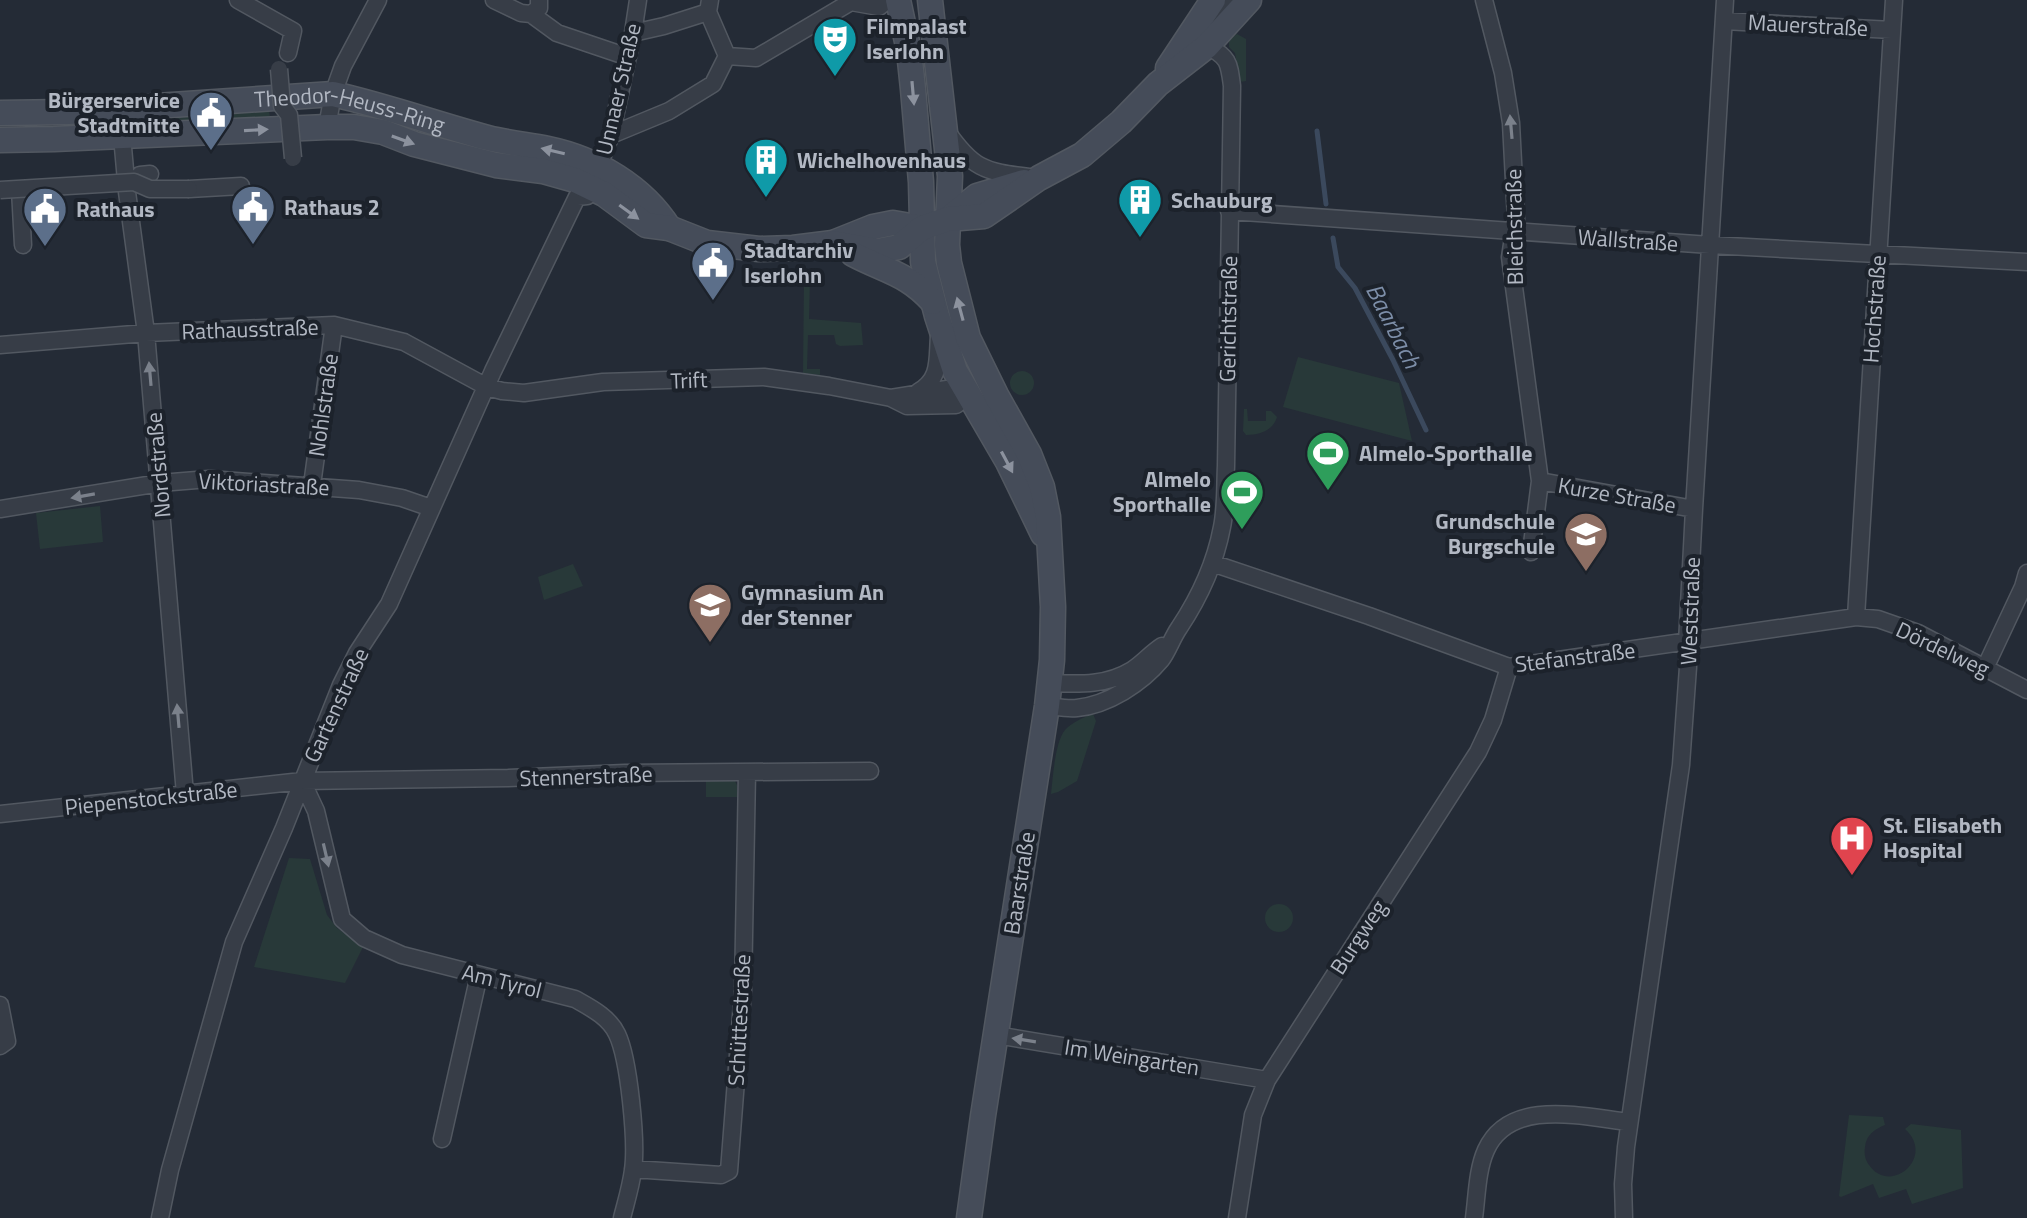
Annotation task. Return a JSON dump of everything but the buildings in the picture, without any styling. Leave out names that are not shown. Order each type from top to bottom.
[{"type":"main road","name":"Baarstraße","points":[[898,0],[913,89],[921,182],[923,262],[933,302],[952,364],[1008,462],[1049,547]]},
{"type":"main road","points":[[1158,84],[1213,0]]},
{"type":"main road","points":[[948,219],[984,216],[1039,178],[1082,155],[1121,122],[1158,84],[1207,46],[1249,0]]},
{"type":"main road","name":"Baarstraße","points":[[925,5],[946,130],[950,176],[947,255],[968,338],[1029,454],[1042,487],[1048,517],[1053,607],[1048,695],[969,1218]]},
{"type":"main road","name":"Theodor-Heuss-Ring","points":[[0,113],[68,112],[333,94],[485,137],[551,149],[586,160],[596,177]]},
{"type":"main road","name":"Theodor-Heuss-Ring","points":[[0,140],[354,127],[383,132],[414,144],[496,165],[543,171],[575,180],[596,177],[624,182],[657,208],[669,228],[707,243],[759,249],[793,248],[833,243],[873,227],[893,223],[922,228]]},
{"type":"main road","points":[[948,219],[977,196],[1039,178]]},
{"type":"main road","name":"Theodor-Heuss-Ring","points":[[833,243],[878,251],[899,247],[922,228],[948,219]]},
{"type":"main road","points":[[833,243],[870,263],[900,274],[933,302]]},
{"type":"street","points":[[238,0],[294,28]]},
{"type":"street","points":[[327,127],[333,94],[343,66],[378,0]]},
{"type":"street","points":[[494,0],[521,13],[535,7],[557,33],[628,57]]},
{"type":"street","name":"Unnaer Straße","points":[[596,177],[611,135],[638,0]]},
{"type":"street","points":[[727,56],[756,58],[853,1],[879,7],[888,0]]},
{"type":"street","points":[[1207,46],[1208,30],[1225,0]]},
{"type":"street","name":"Bleichstraße","points":[[1484,0],[1503,73],[1511,123],[1516,219],[1510,257],[1540,481],[1531,552]]},
{"type":"street","name":"Weststraße","points":[[1624,1218],[1623,1184],[1629,1122],[1681,765],[1725,0]]},
{"type":"street","name":"Hochstraße","points":[[1856,617],[1894,0]]},
{"type":"street","points":[[611,135],[669,111],[713,84],[727,56],[709,6],[664,26],[633,33]]},
{"type":"street","name":"Mauerstraße","points":[[1724,21],[1892,30]]},
{"type":"street","points":[[288,53],[294,28]]},
{"type":"street","points":[[293,165],[289,115],[282,106],[279,69],[275,60],[294,28]]},
{"type":"street","name":"Gerichtstraße","points":[[1048,695],[1082,708],[1114,697],[1149,672],[1163,658],[1190,611],[1212,563],[1223,525],[1231,76],[1221,53],[1207,46]]},
{"type":"street","points":[[946,130],[960,151],[975,164],[1006,174],[1039,178]]},
{"type":"street","name":"Nordstraße","points":[[122,136],[146,333],[185,794]]},
{"type":"street","name":"Gartenstraße","points":[[160,1218],[174,1155],[234,942],[341,685],[357,653],[389,604],[563,223],[577,197],[587,196],[596,177]]},
{"type":"street","points":[[0,190],[20,195],[142,178],[150,189],[241,186]]},
{"type":"street","points":[[20,195],[23,245]]},
{"type":"street","name":"Wallstraße","points":[[1229,211],[1710,245],[2027,262]]},
{"type":"street","name":"Rathausstraße","points":[[0,345],[146,333],[334,325],[404,342],[487,387]]},
{"type":"street","name":"Nohlstraße","points":[[312,485],[334,325]]},
{"type":"street","points":[[917,393],[932,382],[936,374],[940,326]]},
{"type":"street","name":"Trift","points":[[487,387],[524,393],[603,382],[764,377],[891,398],[907,406],[956,405],[968,395]]},
{"type":"street","name":"Trift","points":[[891,398],[947,389],[968,395],[996,395]]},
{"type":"street","name":"Viktoriastraße","points":[[0,509],[160,483],[209,479],[373,492],[431,508]]},
{"type":"street","name":"Kurze Straße","points":[[1540,481],[1694,509]]},
{"type":"street","name":"Stefanstraße","points":[[1212,563],[1509,667],[1856,617]]},
{"type":"street","points":[[1985,668],[2027,573]]},
{"type":"street","name":"Dördelweg","points":[[1856,617],[1878,619],[1918,633],[2027,690]]},
{"type":"street","name":"Gerichtstraße","points":[[1048,695],[1118,677],[1171,641]]},
{"type":"street","name":"Burgweg","points":[[1237,1218],[1253,1115],[1267,1080],[1478,752],[1493,720],[1509,667]]},
{"type":"street","name":"Stennerstraße","points":[[302,781],[870,771]]},
{"type":"street","name":"Schüttestraße","points":[[633,1169],[721,1175],[729,1171],[743,990],[747,772]]},
{"type":"street","name":"Piepenstockstraße","points":[[0,814],[302,781]]},
{"type":"street","name":"Am Tyrol","points":[[302,781],[316,811],[342,919],[364,938],[402,955],[575,999],[599,1012],[617,1033],[625,1058],[633,1130],[633,1169],[622,1218]]},
{"type":"street","points":[[442,1139],[479,975]]},
{"type":"street","points":[[0,1005],[7,1041],[0,1046]]},
{"type":"street","name":"Im Weingarten","points":[[996,1035],[1267,1080]]},
{"type":"street","points":[[1474,1218],[1487,1149],[1503,1128],[1514,1121],[1546,1114],[1629,1122]]},
{"type":"shaded area","points":[[1237,34],[1246,39],[1246,81],[1240,82],[1235,53],[1229,47],[1229,39]]},
{"type":"shaded area","points":[[269,111],[270,117],[114,127],[114,122]]},
{"type":"shaded area","points":[[804,278],[810,278],[809,319],[861,323],[863,345],[840,346],[836,344],[834,335],[808,335],[807,369],[820,369],[820,375],[803,373]]},
{"type":"shaded area","points":[[1298,357],[1399,383],[1412,441],[1283,407]]},
{"type":"shaded area","points":[[1022,371],[1031,374],[1034,383],[1031,392],[1022,395],[1013,392],[1010,383],[1013,374]]},
{"type":"shaded area","points":[[1244,409],[1247,409],[1248,421],[1266,421],[1266,411],[1277,417],[1265,431],[1246,435],[1243,431]]},
{"type":"shaded area","points":[[100,506],[103,542],[40,549],[36,513]]},
{"type":"shaded area","points":[[573,564],[583,586],[544,600],[538,577]]},
{"type":"shaded area","points":[[1093,714],[1096,721],[1077,781],[1051,794],[1062,735],[1071,725]]},
{"type":"shaded area","points":[[706,781],[735,781],[737,797],[706,797]]},
{"type":"shaded area","points":[[289,858],[310,859],[327,915],[337,928],[363,947],[345,983],[254,967]]},
{"type":"shaded area","points":[[1279,904],[1289,908],[1293,918],[1289,928],[1279,932],[1269,928],[1265,918],[1269,908]]},
{"type":"shaded area","points":[[1849,1115],[1883,1117],[1885,1125],[1869,1136],[1865,1154],[1869,1165],[1878,1174],[1888,1176],[1898,1175],[1913,1161],[1916,1151],[1905,1129],[1911,1124],[1961,1130],[1963,1188],[1912,1204],[1906,1189],[1879,1198],[1873,1184],[1839,1196]]},
{"type":"waterway","name":"Baarbach","points":[[1317,131],[1326,204]]},
{"type":"waterway","name":"Baarbach","points":[[1333,238],[1338,267],[1355,288],[1426,430]]},
{"type":"place","name":"Filmpalast Iserlohn","points":[[835,78]]},
{"type":"place","name":"Bürgerservice Stadtmitte","points":[[211,152]]},
{"type":"place","name":"Wichelhovenhaus","points":[[766,199]]},
{"type":"place","name":"Schauburg","points":[[1140,239]]},
{"type":"place","name":"Rathaus 2","points":[[253,246]]},
{"type":"place","name":"Rathaus","points":[[45,248]]},
{"type":"place","name":"Stadtarchiv Iserlohn","points":[[713,302]]},
{"type":"place","name":"Almelo-Sporthalle","points":[[1328,492]]},
{"type":"place","name":"Almelo Sporthalle","points":[[1242,531]]},
{"type":"place","name":"Grundschule Burgschule","points":[[1586,573]]},
{"type":"place","name":"Gymnasium An der Stenner","points":[[710,644]]},
{"type":"place","name":"St. Elisabeth Hospital","points":[[1852,877]]}]
